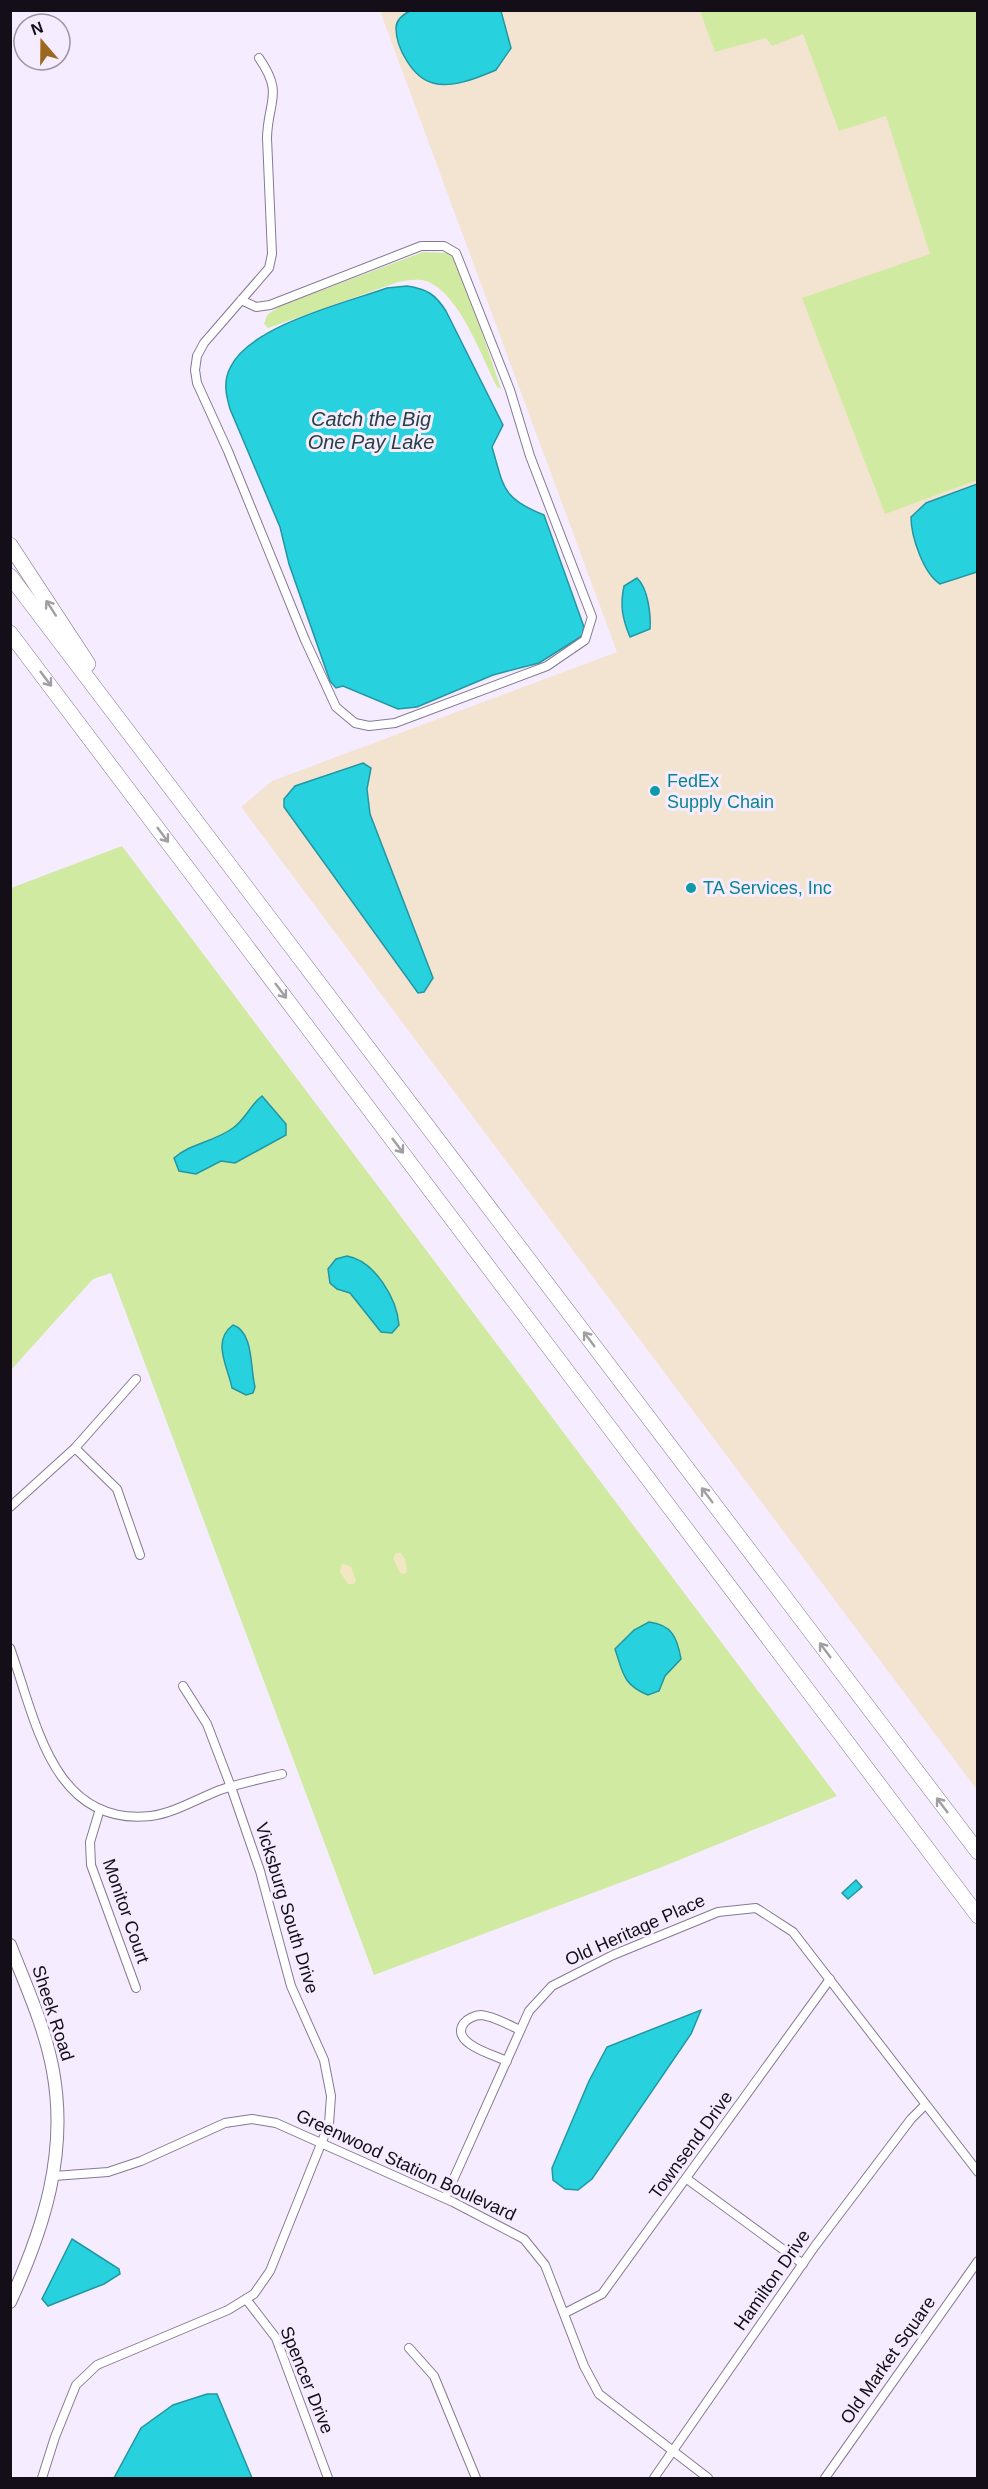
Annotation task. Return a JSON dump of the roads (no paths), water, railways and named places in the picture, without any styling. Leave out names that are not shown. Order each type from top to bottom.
[{"type":"highway","points":[[10,545],[164,780]]},
{"type":"highway","points":[[10,576],[978,1852]]},
{"type":"highway","points":[[14,638],[978,1916]]},
{"type":"street","points":[[241,300],[256,308],[270,304],[421,246],[444,246],[456,253],[510,390],[530,456],[591,617],[585,640],[547,666],[395,723],[369,726],[343,716],[336,707],[304,640],[228,451],[197,383],[195,370],[204,343],[241,300],[269,268],[272,254],[267,123],[275,98],[272,76],[260,58]]},
{"type":"street","points":[[10,1507],[75,1448],[136,1380]]},
{"type":"street","points":[[75,1448],[117,1489],[140,1555]]},
{"type":"street","points":[[10,1648],[48,1754],[61,1778],[75,1795],[100,1809],[125,1816],[153,1815],[231,1787],[282,1774]]},
{"type":"street","name":"Vicksburg South Drive","points":[[42,2478],[76,2385],[97,2365],[228,2310],[254,2294],[270,2271],[330,2117],[329,2079],[316,2040],[291,1986],[260,1871],[207,1724],[183,1686]]},
{"type":"street","name":"Monitor Court","points":[[100,1809],[90,1842],[91,1865],[136,1988]]},
{"type":"street","name":"Old Heritage Place","points":[[445,2198],[529,2011],[552,1986],[613,1955],[718,1912],[756,1908],[793,1932],[830,1979]]},
{"type":"street","name":"Sheek Road","points":[[10,2301],[44,2219],[54,2176],[59,2120],[53,2069],[43,2032],[11,1945]]},
{"type":"street","points":[[830,1979],[978,2172]]},
{"type":"street","name":"Townsend Drive","points":[[565,2313],[602,2294],[830,1979]]},
{"type":"street","points":[[507,2061],[473,2046],[463,2038],[461,2034],[463,2024],[481,2015],[520,2030]]},
{"type":"street","name":"Hamilton Drive","points":[[654,2478],[803,2264],[911,2119],[925,2105]]},
{"type":"street","name":"Greenwood Station Boulevard","points":[[54,2176],[108,2172],[141,2161],[225,2123],[252,2119],[276,2123],[445,2198],[524,2239],[532,2246],[545,2265],[584,2366],[599,2394],[708,2478]]},
{"type":"street","points":[[687,2179],[803,2264]]},
{"type":"street","name":"Old Market Square","points":[[825,2478],[978,2261]]},
{"type":"street","name":"Spencer Drive","points":[[246,2299],[276,2338],[328,2478]]},
{"type":"street","points":[[409,2348],[434,2376],[476,2478]]},
{"type":"water","points":[[410,11],[501,11],[511,48],[496,70],[457,83],[433,83],[413,69],[399,44],[397,22]]},
{"type":"water","name":"Catch the Big One Pay Lake","points":[[407,286],[430,293],[446,311],[503,425],[492,447],[502,482],[506,490],[519,503],[544,515],[584,627],[582,636],[539,663],[493,675],[417,707],[398,709],[343,686],[336,688],[330,681],[289,564],[280,527],[230,409],[226,383],[230,368],[240,353],[277,328],[387,288]]},
{"type":"water","points":[[977,484],[977,572],[940,584],[923,563],[913,534],[911,517],[926,503]]},
{"type":"water","points":[[637,578],[646,595],[650,629],[630,637],[622,612],[623,593],[624,586]]},
{"type":"water","points":[[363,763],[371,768],[367,789],[370,814],[433,978],[424,992],[418,993],[284,807],[284,799],[295,786]]},
{"type":"water","points":[[262,1096],[286,1124],[286,1135],[235,1163],[221,1161],[196,1174],[179,1171],[174,1158],[188,1149],[226,1133]]},
{"type":"water","points":[[347,1256],[367,1265],[389,1293],[399,1325],[392,1333],[381,1332],[350,1293],[337,1289],[330,1283],[328,1269],[336,1259]]},
{"type":"water","points":[[233,1325],[245,1335],[250,1352],[255,1387],[253,1393],[246,1395],[232,1388],[223,1355],[223,1339],[226,1331]]},
{"type":"water","points":[[649,1622],[663,1626],[672,1633],[678,1644],[681,1659],[665,1676],[659,1691],[648,1695],[633,1687],[625,1677],[615,1649],[634,1630]]},
{"type":"water","points":[[856,1880],[862,1887],[848,1899],[842,1893]]},
{"type":"water","points":[[701,2010],[691,2034],[592,2179],[578,2190],[565,2189],[553,2180],[552,2168],[589,2081],[607,2047]]},
{"type":"water","points":[[72,2239],[119,2269],[120,2274],[104,2284],[48,2306],[42,2299]]},
{"type":"water","points":[[207,2394],[217,2394],[252,2478],[114,2478],[141,2428],[173,2405]]},
{"type":"place","name":"FedEx Supply Chain","points":[[655,791]]},
{"type":"place","name":"TA Services, Inc","points":[[691,888]]}]
